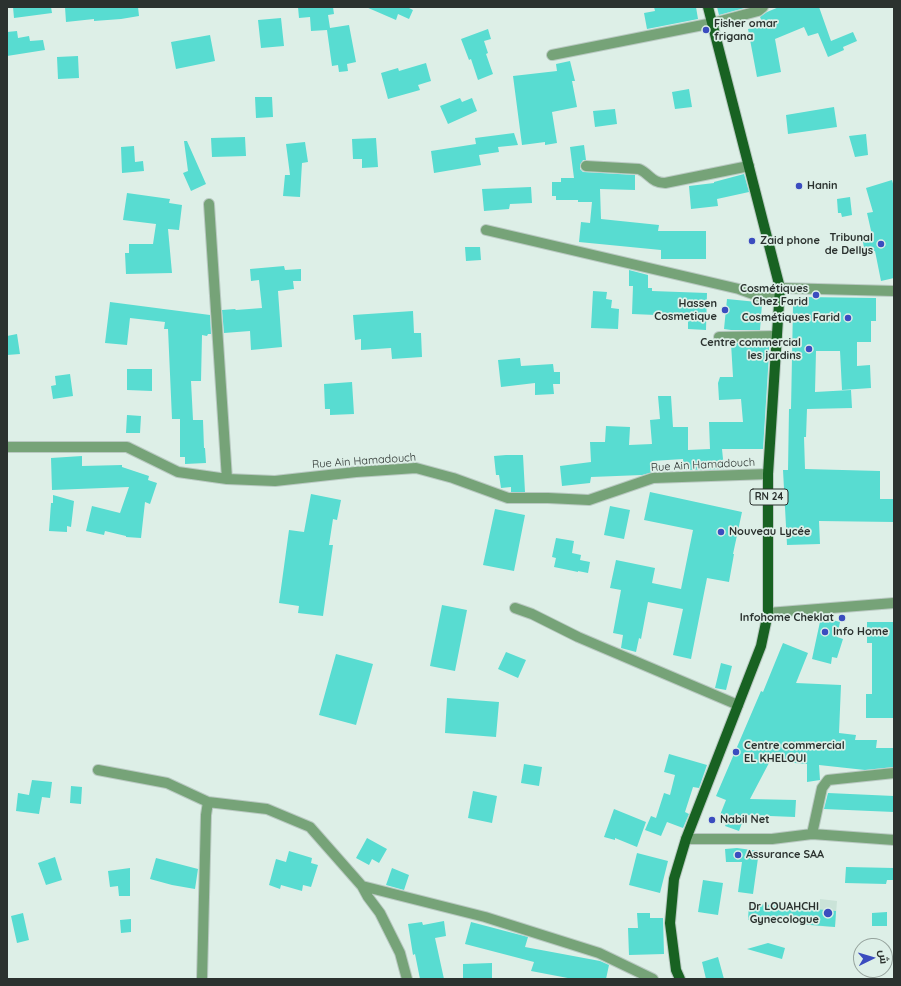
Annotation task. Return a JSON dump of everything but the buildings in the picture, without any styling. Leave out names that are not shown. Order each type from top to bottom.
[{"type":"main road","name":"RN 24","points":[[680,979],[676,970],[670,923],[674,879],[686,839],[761,646],[768,613],[768,474],[780,288],[708,7]]},
{"type":"street","points":[[552,55],[713,23],[758,10],[763,7]]},
{"type":"street","points":[[586,166],[640,169],[659,183],[665,183],[749,166]]},
{"type":"street","points":[[209,204],[227,479]]},
{"type":"street","points":[[486,230],[740,289],[764,298],[780,288],[894,291]]},
{"type":"street","points":[[719,337],[777,336]]},
{"type":"street","name":"Rue Ain Hamadouch","points":[[7,447],[127,447],[178,472],[227,479],[275,481],[356,472],[416,468],[454,478],[508,498],[589,500],[653,478],[768,474]]},
{"type":"street","points":[[768,613],[894,603]]},
{"type":"street","points":[[515,608],[532,614],[578,637],[738,705]]},
{"type":"street","points":[[98,770],[167,783],[208,802],[267,809],[310,828],[362,886],[380,913],[400,953],[407,979]]},
{"type":"street","points":[[812,834],[822,788],[828,780],[894,773]]},
{"type":"street","points":[[202,979],[206,815],[208,802]]},
{"type":"street","points":[[686,839],[772,839],[812,834],[894,840]]},
{"type":"street","points":[[362,886],[485,917],[599,953],[653,979]]},
{"type":"shaded area","name":"Dr LOUAHCHI Gynecologue","points":[[820,899],[837,901],[835,927],[818,926]]},
{"type":"place","name":"Fisher omar frigana","points":[[706,30]]},
{"type":"place","name":"Hanin","points":[[799,186]]},
{"type":"place","name":"Zaid phone","points":[[752,241]]},
{"type":"place","name":"Tribunal de Dellys","points":[[881,244]]},
{"type":"place","name":"Cosmétiques Chez Farid","points":[[816,295]]},
{"type":"place","name":"Hassen Cosmetique","points":[[725,310]]},
{"type":"place","name":"Cosmétiques Farid","points":[[848,318]]},
{"type":"place","name":"Centre commercial les jardins","points":[[809,349]]},
{"type":"place","name":"Nouveau Lycée","points":[[721,532]]},
{"type":"place","name":"Infohome Cheklat","points":[[842,618]]},
{"type":"place","name":"Info Home","points":[[825,632]]},
{"type":"place","name":"Centre commercial EL KHELOUI","points":[[736,752]]},
{"type":"place","name":"Nabil Net","points":[[712,820]]},
{"type":"place","name":"Assurance SAA","points":[[738,855]]},
{"type":"place","name":"Dr LOUAHCHI Gynecologue","points":[[828,913]]}]
